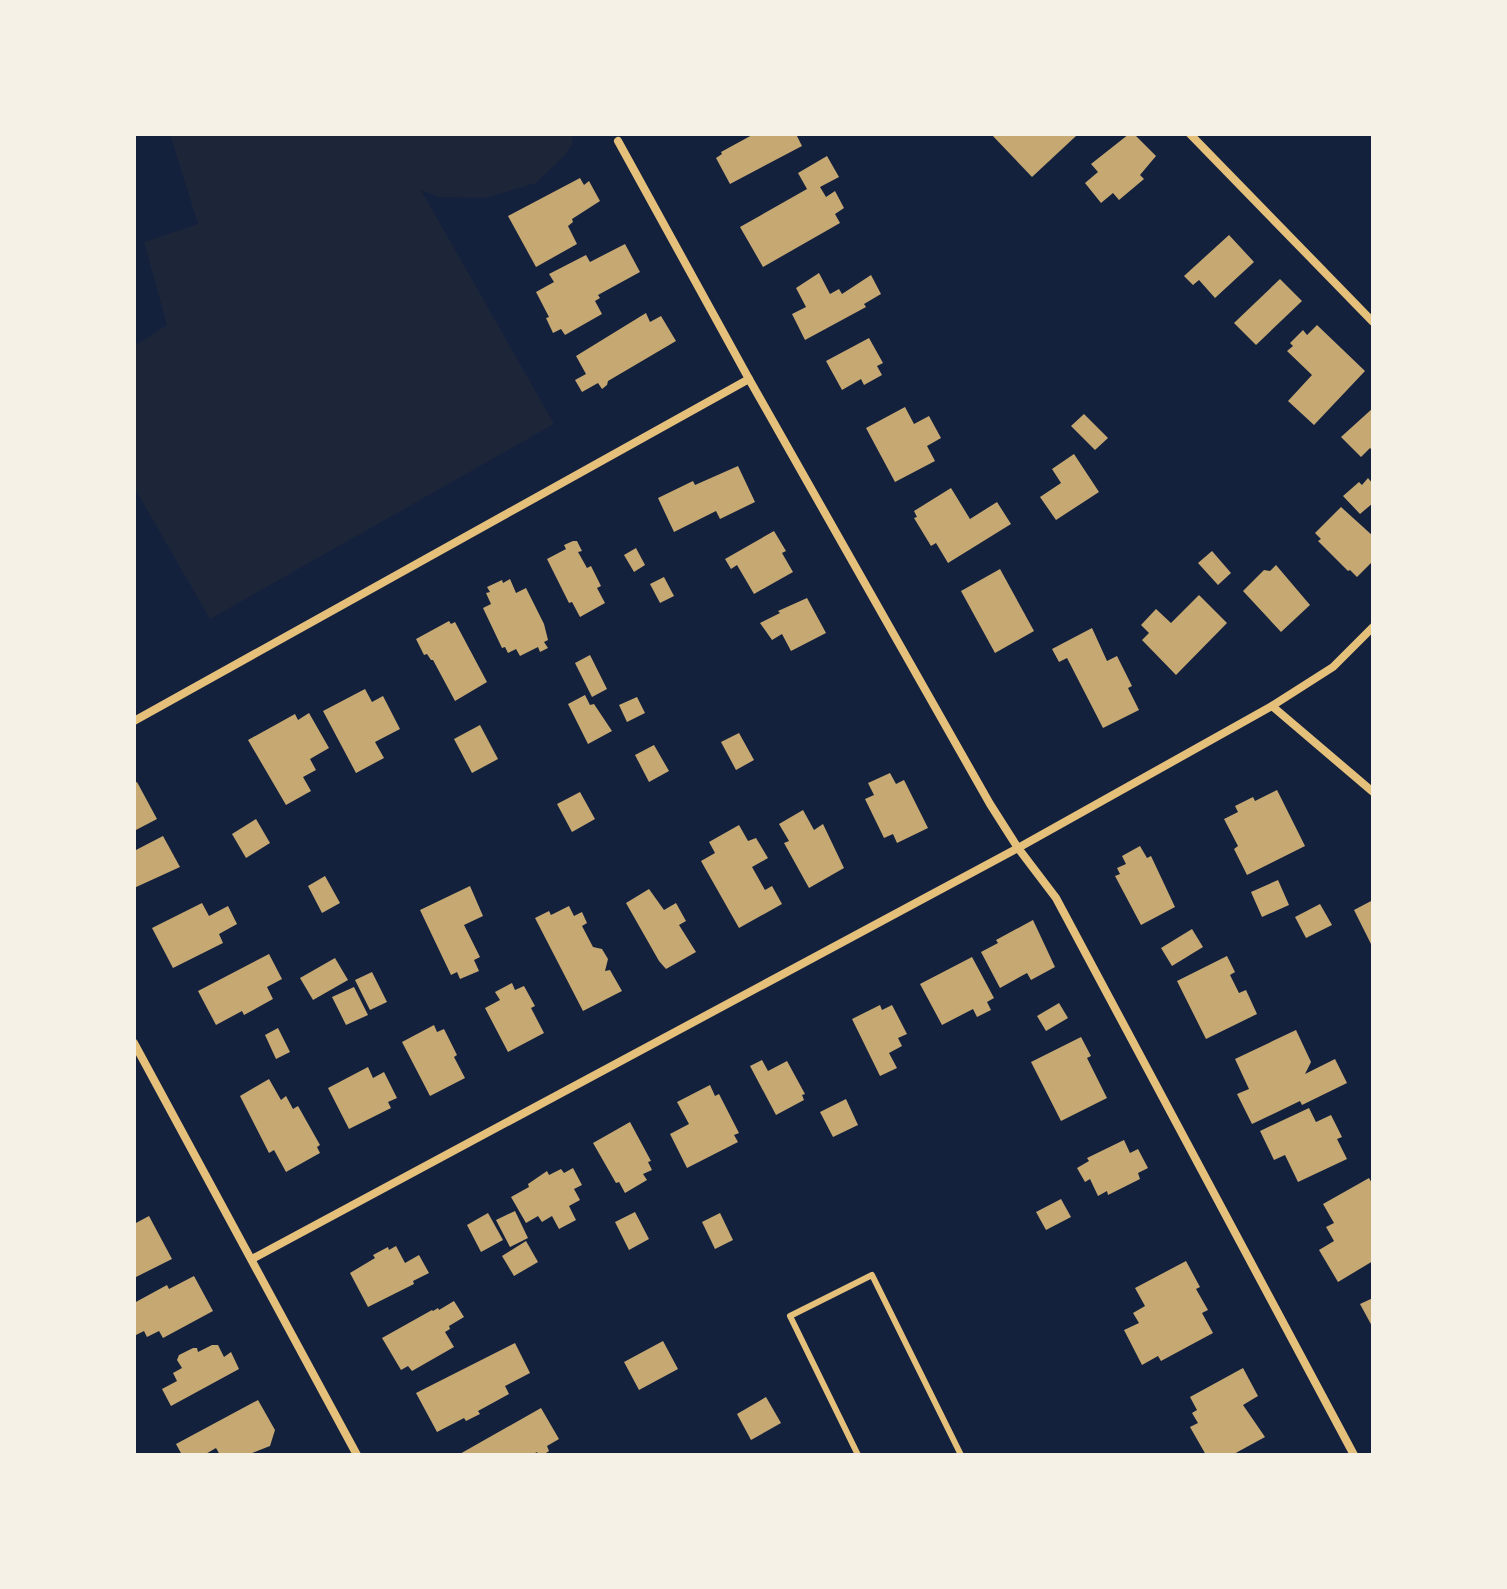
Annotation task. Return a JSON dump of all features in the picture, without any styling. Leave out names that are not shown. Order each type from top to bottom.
[{"type":"street","points":[[1190,134],[1373,322]]},
{"type":"street","points":[[618,141],[990,804],[1056,898],[1354,1455]]},
{"type":"street","points":[[134,721],[749,379]]},
{"type":"street","points":[[252,1259],[1018,848],[1272,706],[1333,667],[1373,627]]},
{"type":"street","points":[[1272,706],[1373,792]]},
{"type":"street","points":[[134,1043],[357,1455]]},
{"type":"lane","points":[[858,1455],[790,1316],[872,1275],[961,1455]]},
{"type":"shaded area","points":[[170,134],[573,134],[572,145],[565,155],[536,183],[485,198],[439,197],[421,190],[554,424],[210,619],[134,487],[134,346],[167,325],[144,242],[198,224]]},
{"type":"building","points":[[754,134],[796,134],[802,146],[730,184],[716,158],[721,152]]},
{"type":"building","points":[[991,134],[1074,134],[1076,136],[1032,177]]},
{"type":"building","points":[[1129,134],[1134,134],[1156,156],[1140,175],[1144,179],[1119,200],[1113,193],[1101,203],[1085,183],[1098,172],[1091,164]]},
{"type":"building","points":[[827,156],[839,177],[820,187],[826,197],[835,191],[844,208],[835,214],[840,223],[763,267],[740,227],[807,189],[798,173]]},
{"type":"building","points":[[580,178],[584,185],[589,181],[600,201],[572,219],[568,226],[577,244],[536,267],[508,216]]},
{"type":"building","points":[[1229,235],[1254,262],[1215,298],[1199,280],[1193,285],[1184,276]]},
{"type":"building","points":[[625,244],[640,272],[598,295],[600,298],[595,301],[602,314],[565,335],[561,329],[553,333],[546,318],[549,317],[536,292],[554,282],[549,274],[586,255],[590,262]]},
{"type":"building","points":[[819,273],[830,294],[839,289],[842,294],[871,275],[881,294],[864,304],[866,307],[805,340],[792,314],[806,307],[796,288]]},
{"type":"building","points":[[1280,279],[1302,301],[1256,345],[1234,323]]},
{"type":"building","points":[[646,313],[650,322],[661,316],[676,341],[608,381],[602,389],[598,383],[582,392],[575,380],[586,374],[576,356]]},
{"type":"building","points":[[1317,325],[1365,371],[1314,425],[1288,401],[1312,375],[1287,351],[1293,346],[1290,343],[1303,330],[1307,335]]},
{"type":"building","points":[[869,338],[883,363],[877,366],[882,375],[864,385],[861,379],[842,390],[826,361]]},
{"type":"building","points":[[905,407],[914,424],[929,416],[941,438],[927,446],[935,461],[895,482],[866,428]]},
{"type":"building","points":[[1373,408],[1373,451],[1370,448],[1361,457],[1341,437]]},
{"type":"building","points":[[1084,414],[1108,438],[1095,450],[1071,426]]},
{"type":"building","points":[[1074,454],[1099,492],[1056,520],[1040,497],[1061,483],[1052,469]]},
{"type":"building","points":[[738,466],[755,502],[720,519],[716,511],[674,532],[658,498],[693,481],[695,485]]},
{"type":"building","points":[[1368,478],[1373,484],[1373,503],[1360,514],[1343,496]]},
{"type":"building","points":[[951,488],[970,519],[997,502],[1011,524],[948,563],[936,543],[931,546],[914,518],[917,517],[914,511]]},
{"type":"building","points":[[1341,507],[1373,536],[1373,561],[1357,577],[1318,541],[1321,539],[1315,533]]},
{"type":"building","points":[[774,531],[786,551],[782,553],[793,572],[754,594],[737,565],[731,569],[725,559]]},
{"type":"building","points":[[577,541],[582,551],[578,552],[587,568],[591,566],[605,603],[580,617],[572,602],[569,603],[547,559],[566,549],[564,545]]},
{"type":"building","points":[[636,548],[645,565],[634,572],[624,555]]},
{"type":"building","points":[[1212,551],[1231,573],[1218,585],[1198,563]]},
{"type":"building","points":[[1276,565],[1310,605],[1281,632],[1243,591],[1264,570],[1270,571]]},
{"type":"building","points":[[1000,569],[1034,631],[995,653],[961,591]]},
{"type":"building","points":[[664,577],[674,596],[660,603],[650,584]]},
{"type":"building","points":[[510,579],[516,593],[526,588],[544,624],[548,640],[544,642],[548,648],[540,652],[538,647],[520,656],[516,649],[508,653],[505,647],[502,648],[483,608],[491,604],[487,587]]},
{"type":"building","points":[[1199,595],[1227,623],[1176,675],[1142,640],[1149,633],[1141,625],[1156,609],[1171,623]]},
{"type":"building","points":[[807,598],[826,633],[791,651],[782,634],[772,640],[760,623]]},
{"type":"building","points":[[449,621],[451,624],[455,622],[487,682],[455,701],[433,660],[424,655],[416,639]]},
{"type":"building","points":[[1092,628],[1107,661],[1117,656],[1132,686],[1128,688],[1139,710],[1103,728],[1067,658],[1059,662],[1052,649]]},
{"type":"building","points":[[590,655],[607,689],[592,697],[575,663]]},
{"type":"building","points":[[365,689],[372,702],[383,696],[400,729],[375,742],[384,758],[356,773],[323,711]]},
{"type":"building","points":[[585,695],[612,731],[588,744],[568,704]]},
{"type":"building","points":[[637,697],[645,713],[627,722],[619,705]]},
{"type":"building","points":[[309,713],[329,748],[310,759],[316,770],[303,777],[311,791],[286,805],[248,740],[295,714],[298,720]]},
{"type":"building","points":[[480,725],[498,759],[472,773],[454,739]]},
{"type":"building","points":[[739,733],[754,760],[736,770],[721,742]]},
{"type":"building","points":[[654,745],[669,771],[649,782],[635,755]]},
{"type":"building","points":[[890,773],[896,784],[904,780],[928,828],[897,843],[893,834],[884,838],[865,799],[874,795],[868,783]]},
{"type":"building","points":[[137,782],[157,819],[134,831],[134,783]]},
{"type":"building","points":[[1277,790],[1305,846],[1247,875],[1234,849],[1238,846],[1224,819],[1238,812],[1235,806],[1253,797],[1255,801]]},
{"type":"building","points":[[580,792],[595,819],[572,832],[557,804]]},
{"type":"building","points":[[803,810],[814,830],[823,824],[844,868],[809,888],[784,843],[789,841],[779,824]]},
{"type":"building","points":[[256,819],[270,843],[246,858],[232,834]]},
{"type":"building","points":[[739,825],[748,841],[756,838],[768,858],[752,867],[765,890],[772,886],[782,904],[739,928],[701,861],[715,853],[709,842]]},
{"type":"building","points":[[163,836],[180,867],[134,888],[134,851]]},
{"type":"building","points":[[1140,846],[1147,858],[1151,856],[1175,907],[1141,925],[1115,876],[1120,874],[1117,868],[1126,864],[1122,856]]},
{"type":"building","points":[[325,876],[340,903],[322,913],[308,886]]},
{"type":"building","points":[[1278,880],[1289,905],[1262,917],[1251,892]]},
{"type":"building","points":[[470,886],[483,916],[464,925],[480,957],[474,960],[479,971],[460,979],[457,972],[451,975],[420,910]]},
{"type":"building","points":[[649,889],[664,910],[676,903],[686,921],[679,925],[696,952],[666,969],[626,903]]},
{"type":"building","points":[[1373,900],[1373,948],[1354,910]]},
{"type":"building","points":[[202,903],[209,916],[228,906],[237,924],[219,934],[223,943],[173,968],[152,928]]},
{"type":"building","points":[[1320,904],[1332,925],[1306,938],[1295,917]]},
{"type":"building","points":[[569,906],[574,916],[582,912],[587,923],[582,926],[593,947],[602,949],[608,959],[605,971],[610,970],[622,991],[583,1011],[535,918],[549,911],[551,915]]},
{"type":"building","points":[[1033,920],[1055,967],[1031,980],[1027,973],[1000,988],[981,952]]},
{"type":"building","points":[[1192,929],[1203,947],[1172,966],[1161,948]]},
{"type":"building","points":[[269,954],[282,979],[267,987],[273,999],[244,1015],[242,1011],[216,1025],[198,991]]},
{"type":"building","points":[[1227,956],[1235,972],[1230,975],[1239,993],[1246,990],[1257,1014],[1206,1039],[1177,981]]},
{"type":"building","points":[[972,957],[994,998],[987,1002],[991,1010],[977,1017],[973,1009],[942,1025],[920,984]]},
{"type":"building","points":[[335,958],[348,980],[313,1000],[300,978]]},
{"type":"building","points":[[372,972],[387,1002],[370,1010],[355,980]]},
{"type":"building","points":[[512,983],[515,990],[524,986],[544,1033],[508,1052],[485,1008],[500,1000],[495,992]]},
{"type":"building","points":[[354,987],[368,1015],[346,1025],[332,997]]},
{"type":"building","points":[[1059,1003],[1068,1018],[1046,1031],[1037,1016]]},
{"type":"building","points":[[880,1005],[882,1010],[892,1005],[907,1034],[898,1038],[902,1046],[889,1053],[897,1068],[880,1076],[852,1019]]},
{"type":"building","points":[[434,1025],[437,1032],[444,1029],[465,1078],[430,1096],[402,1042]]},
{"type":"building","points":[[278,1028],[290,1052],[276,1059],[265,1035]]},
{"type":"building","points":[[1296,1030],[1311,1062],[1305,1074],[1335,1059],[1347,1083],[1252,1124],[1237,1094],[1249,1089],[1235,1059]]},
{"type":"building","points":[[1081,1037],[1091,1056],[1087,1058],[1107,1098],[1061,1121],[1031,1062]]},
{"type":"building","points":[[762,1060],[768,1071],[787,1061],[805,1094],[802,1095],[804,1100],[776,1115],[750,1066]]},
{"type":"building","points":[[368,1067],[373,1078],[384,1072],[397,1098],[388,1102],[391,1108],[349,1129],[328,1088]]},
{"type":"building","points":[[269,1079],[281,1100],[286,1096],[293,1109],[298,1106],[320,1145],[317,1147],[320,1153],[286,1172],[274,1150],[269,1153],[240,1096]]},
{"type":"building","points":[[710,1085],[715,1096],[719,1094],[739,1133],[734,1135],[738,1142],[687,1168],[670,1134],[689,1124],[677,1102]]},
{"type":"building","points":[[846,1099],[858,1125],[833,1137],[820,1112]]},
{"type":"building","points":[[1309,1108],[1316,1122],[1331,1115],[1342,1137],[1337,1139],[1347,1159],[1298,1182],[1285,1155],[1274,1160],[1260,1131]]},
{"type":"building","points":[[630,1122],[651,1161],[648,1162],[652,1170],[643,1174],[647,1180],[625,1193],[593,1143]]},
{"type":"building","points":[[1124,1140],[1130,1153],[1138,1149],[1148,1168],[1138,1173],[1140,1179],[1108,1195],[1107,1191],[1098,1196],[1090,1179],[1085,1182],[1077,1168],[1089,1161],[1087,1158]]},
{"type":"building","points":[[573,1168],[582,1185],[574,1189],[580,1200],[569,1206],[576,1220],[559,1229],[552,1216],[542,1222],[538,1216],[526,1223],[511,1197],[529,1187],[528,1184],[547,1171],[549,1175]]},
{"type":"building","points":[[1369,1178],[1373,1185],[1373,1261],[1338,1282],[1319,1250],[1334,1241],[1326,1227],[1334,1223],[1323,1204]]},
{"type":"building","points":[[1061,1199],[1071,1217],[1046,1230],[1036,1212]]},
{"type":"building","points":[[515,1211],[528,1238],[510,1247],[496,1220]]},
{"type":"building","points":[[635,1212],[649,1239],[629,1250],[615,1222]]},
{"type":"building","points":[[488,1213],[503,1240],[481,1252],[467,1225]]},
{"type":"building","points":[[720,1213],[733,1240],[715,1249],[702,1222]]},
{"type":"building","points":[[149,1216],[172,1259],[134,1278],[134,1224]]},
{"type":"building","points":[[526,1241],[538,1262],[514,1276],[502,1256]]},
{"type":"building","points":[[396,1246],[405,1263],[419,1255],[429,1273],[368,1307],[350,1273],[375,1258],[373,1255]]},
{"type":"building","points":[[1186,1261],[1200,1287],[1196,1289],[1208,1310],[1202,1313],[1213,1333],[1161,1361],[1158,1356],[1142,1365],[1124,1330],[1139,1323],[1133,1313],[1145,1306],[1135,1288]]},
{"type":"building","points":[[194,1276],[213,1311],[163,1338],[159,1331],[147,1337],[144,1331],[134,1336],[134,1303],[167,1285],[169,1289]]},
{"type":"building","points":[[1373,1298],[1373,1328],[1360,1304]]},
{"type":"building","points":[[454,1301],[464,1317],[445,1332],[454,1347],[412,1371],[408,1366],[401,1370],[382,1338]]},
{"type":"building","points":[[663,1341],[678,1369],[639,1390],[624,1362]]},
{"type":"building","points":[[515,1343],[530,1373],[505,1386],[509,1394],[478,1411],[480,1414],[466,1421],[464,1418],[437,1432],[416,1393]]},
{"type":"building","points":[[218,1345],[224,1357],[231,1352],[239,1369],[171,1406],[162,1389],[177,1381],[173,1373],[182,1368],[177,1360],[179,1355],[193,1348],[197,1348],[198,1352]]},
{"type":"building","points":[[1243,1368],[1258,1396],[1243,1405],[1265,1437],[1232,1455],[1206,1455],[1190,1427],[1198,1423],[1192,1413],[1197,1410],[1190,1397]]},
{"type":"building","points":[[766,1397],[781,1423],[751,1440],[737,1414]]},
{"type":"building","points":[[258,1400],[275,1430],[270,1446],[247,1455],[220,1455],[216,1448],[204,1455],[182,1455],[176,1444]]},
{"type":"building","points":[[541,1408],[559,1439],[547,1446],[549,1451],[543,1455],[537,1452],[531,1455],[458,1455]]}]
